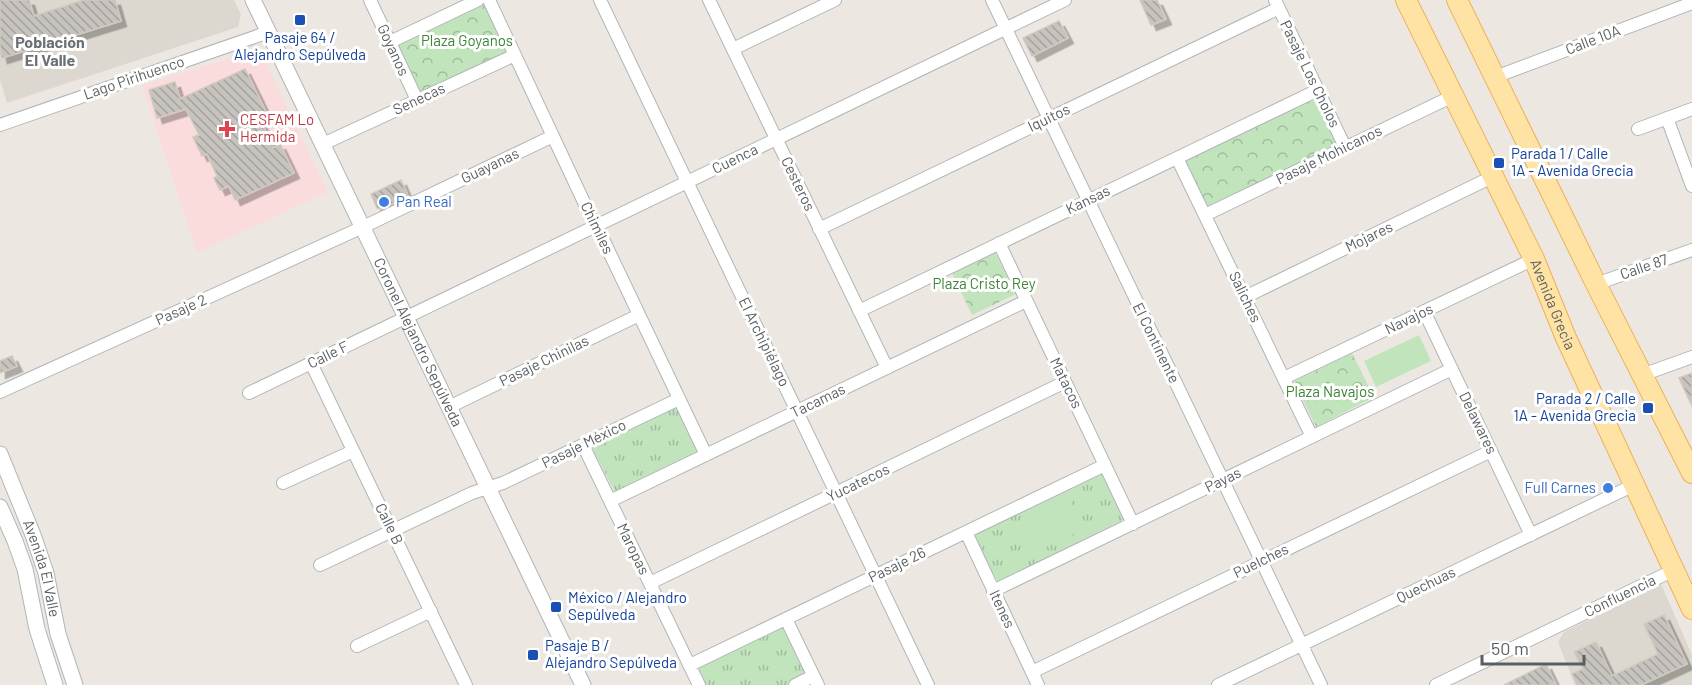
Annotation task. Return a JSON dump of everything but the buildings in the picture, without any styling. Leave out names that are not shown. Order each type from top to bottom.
[{"type":"main road","name":"Avenida Grecia","points":[[1407,0],[1534,259],[1566,338],[1692,609]]},
{"type":"main road","points":[[1458,0],[1596,284],[1692,473]]},
{"type":"street","name":"Coronel Alejandro Sepúlveda","points":[[253,0],[583,685]]},
{"type":"street","name":"Goyanos","points":[[370,0],[417,100]]},
{"type":"street","points":[[390,42],[478,0]]},
{"type":"street","name":"Chimiles","points":[[489,0],[706,455]]},
{"type":"street","name":"El Archipiélago","points":[[600,0],[928,685]]},
{"type":"street","name":"Cesteros","points":[[709,0],[886,368]]},
{"type":"street","points":[[733,49],[835,0]]},
{"type":"street","name":"El Continente","points":[[992,0],[1321,685]]},
{"type":"street","name":"Cuenca","points":[[406,317],[1065,0]]},
{"type":"street","name":"Calle 10A","points":[[1495,77],[1691,2]]},
{"type":"street","name":"Pasaje Los Cholos","points":[[1277,4],[1346,147]]},
{"type":"street","name":"Iquitos","points":[[819,229],[1277,4]]},
{"type":"street","name":"Lago Pirihuenco","points":[[0,124],[269,32]]},
{"type":"street","name":"Senecas","points":[[323,144],[515,55]]},
{"type":"street","name":"Kansas","points":[[859,310],[1318,90]]},
{"type":"street","name":"Pasaje Mohicanos","points":[[1205,215],[1453,96]]},
{"type":"street","points":[[1638,129],[1692,109]]},
{"type":"street","points":[[1667,118],[1692,186]]},
{"type":"street","name":"Guayanas","points":[[363,227],[553,136]]},
{"type":"street","name":"Saliches","points":[[1177,158],[1312,437]]},
{"type":"street","name":"Mojares","points":[[1245,297],[1492,177]]},
{"type":"street","name":"Pasaje 2","points":[[0,392],[363,227]]},
{"type":"street","name":"Matacos","points":[[999,243],[1133,524]]},
{"type":"street","name":"Calle 87","points":[[1596,284],[1692,250]]},
{"type":"street","name":"Navajos","points":[[1284,378],[1534,259]]},
{"type":"street","name":"Tacamas","points":[[610,501],[1026,301]]},
{"type":"street","name":"Delawares","points":[[1424,312],[1531,535]]},
{"type":"street","name":"Pasaje Chinilas","points":[[449,407],[639,315]]},
{"type":"street","name":"Calle F","points":[[249,393],[406,317]]},
{"type":"street","points":[[1642,375],[1692,357]]},
{"type":"street","name":"Calle B","points":[[311,363],[466,685]]},
{"type":"street","name":"Payas","points":[[993,591],[1452,369]]},
{"type":"street","name":"Yucatecos","points":[[650,583],[1065,382]]},
{"type":"street","name":"Pasaje México","points":[[320,565],[472,493],[503,483],[679,399]]},
{"type":"street","name":"Maropas","points":[[583,445],[699,685]]},
{"type":"street","points":[[283,483],[353,451]]},
{"type":"street","name":"Puelches","points":[[1032,672],[1491,451]]},
{"type":"street","name":"Avenida El Valle","points":[[1,459],[33,535],[46,573],[58,634],[75,685]]},
{"type":"street","name":"Pasaje 26","points":[[690,665],[1105,465]]},
{"type":"street","name":"Quechuas","points":[[1218,685],[1634,485]]},
{"type":"street","name":"Avenida El Valle","points":[[0,507],[25,569],[37,629],[55,685]]},
{"type":"street","name":"Itenes","points":[[966,532],[1038,685]]},
{"type":"street","name":"Confluencia","points":[[1437,685],[1674,570]]},
{"type":"street","points":[[357,646],[430,611]]},
{"type":"street","points":[[786,619],[815,681],[795,685]]},
{"type":"shaded area","points":[[0,0],[234,0],[241,14],[238,27],[7,103],[0,80]]},
{"type":"shaded area","name":"CESFAM Lo Hermida","points":[[259,49],[328,192],[197,253],[142,85]]},
{"type":"shaded area","points":[[1661,584],[1692,655],[1692,685],[1575,685],[1558,642],[1564,632]]},
{"type":"green space","name":"Plaza Goyanos","points":[[485,1],[511,54],[419,94],[396,43]]},
{"type":"green space","points":[[1316,95],[1340,143],[1207,209],[1183,160]]},
{"type":"green space","name":"Plaza Cristo Rey","points":[[995,252],[1016,294],[972,315],[952,273]]},
{"type":"green space","points":[[1419,335],[1431,361],[1376,387],[1364,361]]},
{"type":"green space","name":"Plaza Navajos","points":[[1352,353],[1374,397],[1316,427],[1294,381]]},
{"type":"green space","points":[[676,403],[701,454],[616,494],[590,444]]},
{"type":"green space","points":[[1102,473],[1125,519],[998,582],[973,535]]},
{"type":"green space","points":[[1070,499],[1084,529],[1026,557],[1011,527]]},
{"type":"green space","points":[[781,625],[807,675],[787,685],[707,685],[697,665]]},
{"type":"place","name":"Pasaje 64 / Alejandro Sepúlveda","points":[[300,20]]},
{"type":"place","name":"CESFAM Lo Hermida","points":[[227,129]]},
{"type":"place","name":"Parada 1 / Calle 1A - Avenida Grecia","points":[[1499,163]]},
{"type":"place","name":"Pan Real","points":[[384,202]]},
{"type":"place","name":"Parada 2 / Calle 1A - Avenida Grecia","points":[[1648,408]]},
{"type":"place","name":"Full Carnes","points":[[1608,488]]},
{"type":"place","name":"México / Alejandro Sepúlveda","points":[[556,607]]},
{"type":"place","name":"Pasaje B / Alejandro Sepúlveda","points":[[533,655]]},
{"type":"district","name":"Población El Valle","points":[[50,51]]}]
